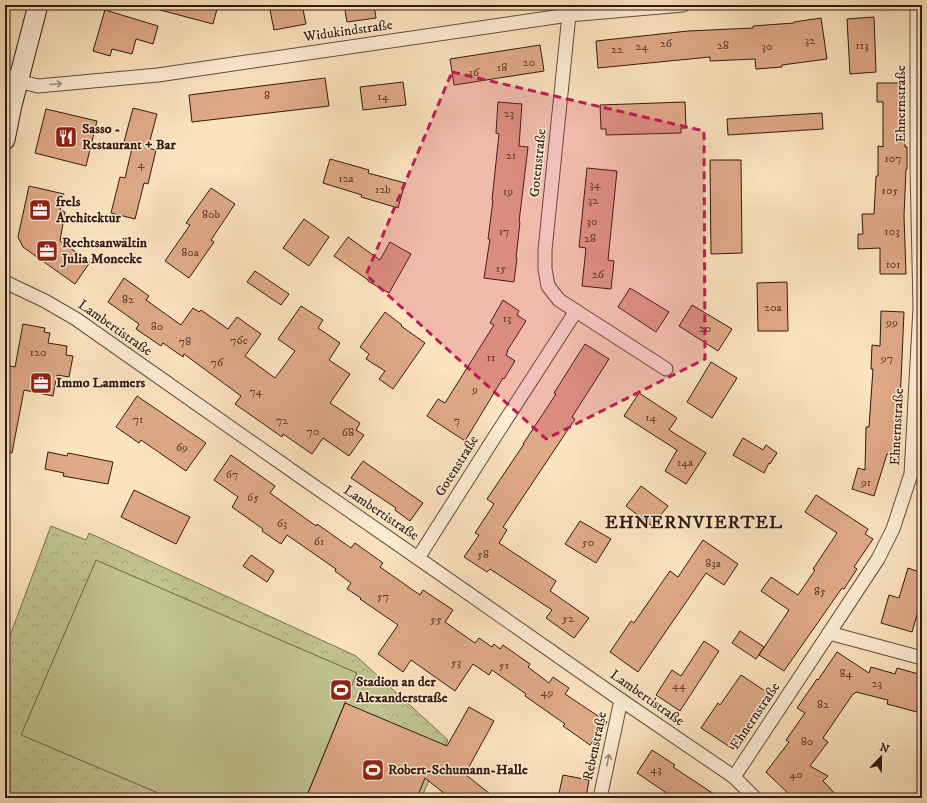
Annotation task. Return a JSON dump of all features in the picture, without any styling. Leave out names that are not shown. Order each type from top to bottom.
[{"type":"street","points":[[5,140],[12,105],[12,78],[38,5]]},
{"type":"street","name":"Widukindstraße","points":[[12,78],[38,86],[158,75],[569,10],[683,5]]},
{"type":"street","name":"Ehnernstraße","points":[[740,798],[737,780],[829,633],[878,559],[893,529],[911,474],[920,308],[917,167],[917,5]]},
{"type":"street","name":"Gotenstraße","points":[[569,10],[545,250],[545,269],[548,286],[559,300],[666,369]]},
{"type":"street","name":"Lambertistraße","points":[[5,282],[45,301],[76,319],[737,780],[755,798]]},
{"type":"street","name":"Gotenstraße","points":[[418,558],[576,311]]},
{"type":"street","points":[[829,633],[922,658]]},
{"type":"street","name":"Rebenstraße","points":[[600,798],[621,700]]},
{"type":"highlighted area","points":[[452,72],[704,131],[705,359],[546,439],[366,275]]},
{"type":"green space","points":[[51,526],[86,540],[89,533],[356,656],[448,740],[421,798],[306,798],[357,673],[96,560],[21,735],[170,798],[28,798],[9,793],[10,772],[5,771],[5,649]]},
{"type":"green space","points":[[96,560],[357,673],[306,798],[170,798],[21,735]]},
{"type":"building","points":[[160,5],[218,5],[213,24],[160,10]]},
{"type":"building","points":[[269,5],[302,5],[306,24],[274,30]]},
{"type":"building","points":[[344,5],[374,5],[376,18],[347,22]]},
{"type":"building","points":[[105,10],[158,26],[153,44],[136,39],[132,54],[112,49],[110,56],[93,51]]},
{"type":"building","points":[[874,17],[876,72],[850,74],[847,19]]},
{"type":"building","points":[[821,18],[827,59],[782,65],[782,67],[756,69],[755,59],[710,61],[710,57],[598,68],[596,41],[688,31],[753,28],[753,26],[794,23]]},
{"type":"building","points":[[540,45],[544,71],[454,85],[450,59]]},
{"type":"building","points":[[325,78],[329,106],[192,122],[189,95]]},
{"type":"building","points":[[403,82],[406,105],[363,110],[360,87]]},
{"type":"building","points":[[877,83],[904,83],[905,147],[907,147],[904,216],[906,274],[880,274],[880,248],[858,249],[858,234],[863,234],[862,214],[874,214],[876,176],[878,176],[878,146],[883,147],[883,102],[877,102]]},
{"type":"building","points":[[498,102],[522,104],[519,146],[528,147],[519,222],[514,282],[484,278],[490,239],[488,239],[499,134],[496,133]]},
{"type":"building","points":[[685,102],[686,128],[681,128],[681,133],[606,135],[606,129],[601,129],[600,105]]},
{"type":"building","points":[[133,108],[157,114],[148,148],[156,150],[148,184],[144,183],[135,219],[111,213],[120,177],[125,178],[133,144],[124,142]]},
{"type":"building","name":"Sasso - Restaurant + Bar","points":[[46,109],[97,121],[86,166],[35,153]]},
{"type":"building","points":[[822,113],[823,129],[728,135],[727,119]]},
{"type":"building","points":[[330,159],[369,170],[368,173],[405,183],[398,208],[361,197],[362,195],[323,183]]},
{"type":"building","points":[[710,160],[741,160],[742,253],[711,254]]},
{"type":"building","points":[[587,168],[617,171],[608,260],[614,261],[611,289],[582,286],[586,248],[579,247]]},
{"type":"building","points":[[29,186],[64,194],[60,210],[65,212],[60,241],[90,262],[75,284],[23,247],[18,237]]},
{"type":"building","points":[[211,188],[235,204],[211,240],[214,242],[189,278],[165,261],[190,225],[186,223]]},
{"type":"building","points":[[304,219],[329,237],[309,266],[283,248]]},
{"type":"building","points":[[348,237],[380,260],[390,242],[411,254],[389,293],[368,281],[334,256]]},
{"type":"building","points":[[255,271],[289,294],[281,305],[247,282]]},
{"type":"building","points":[[124,278],[149,296],[146,300],[181,325],[193,308],[199,312],[201,310],[228,329],[237,317],[261,334],[245,356],[275,378],[295,351],[278,339],[301,306],[323,320],[318,328],[340,343],[329,360],[350,374],[330,403],[360,423],[356,430],[364,435],[349,456],[323,438],[312,454],[283,434],[282,437],[235,404],[241,396],[184,354],[183,357],[163,343],[161,346],[136,329],[139,324],[108,302]]},
{"type":"building","points":[[787,282],[788,331],[758,331],[757,283]]},
{"type":"building","points":[[630,288],[669,312],[656,332],[618,307]]},
{"type":"building","points":[[503,300],[519,311],[517,315],[526,321],[507,351],[506,355],[515,361],[465,441],[427,416],[438,399],[445,403],[494,325],[490,323]]},
{"type":"building","points":[[692,305],[732,329],[718,351],[679,326]]},
{"type":"building","points":[[881,311],[904,312],[896,454],[887,454],[874,496],[852,489],[858,468],[865,470],[866,427],[869,427],[873,369],[871,369],[872,345],[880,346]]},
{"type":"building","points":[[385,312],[402,325],[401,326],[425,343],[393,389],[379,379],[385,371],[366,359],[369,354],[360,347]]},
{"type":"building","points":[[23,324],[45,328],[44,332],[50,333],[48,343],[67,346],[66,355],[73,356],[69,377],[57,375],[53,396],[24,390],[12,453],[5,452],[5,365],[15,367]]},
{"type":"building","points":[[585,344],[609,359],[572,417],[575,419],[503,527],[507,530],[499,543],[556,581],[550,591],[589,618],[574,638],[546,618],[552,610],[490,569],[487,572],[464,557],[479,535],[475,533],[494,504],[487,499],[556,394],[554,393]]},
{"type":"building","points":[[711,362],[737,378],[712,418],[687,402]]},
{"type":"building","points":[[639,393],[677,418],[669,430],[706,453],[686,484],[665,471],[677,450],[624,416]]},
{"type":"building","points":[[137,396],[206,443],[186,471],[141,440],[139,443],[116,427]]},
{"type":"building","points":[[743,438],[763,450],[766,445],[777,453],[770,464],[769,463],[764,473],[733,455]]},
{"type":"building","points":[[48,452],[67,456],[68,453],[113,462],[108,484],[63,476],[64,473],[45,469]]},
{"type":"building","points":[[231,455],[275,486],[270,493],[316,526],[317,524],[351,548],[355,543],[383,563],[380,567],[420,595],[423,590],[453,610],[445,622],[475,643],[479,638],[492,647],[494,644],[500,649],[503,645],[530,664],[528,667],[549,683],[553,677],[569,688],[565,694],[607,722],[596,738],[590,745],[563,726],[565,724],[525,696],[526,694],[492,670],[489,675],[473,664],[455,691],[411,660],[403,672],[378,654],[398,625],[347,589],[351,583],[335,571],[336,569],[287,535],[281,544],[232,507],[238,497],[214,480]]},
{"type":"building","points":[[363,461],[423,503],[410,521],[395,510],[396,508],[351,478]]},
{"type":"building","points":[[641,486],[668,506],[652,526],[626,506]]},
{"type":"building","points":[[134,490],[190,517],[176,544],[121,517]]},
{"type":"building","points":[[816,495],[868,529],[865,534],[873,539],[854,567],[857,569],[844,589],[842,588],[784,671],[759,655],[789,610],[761,591],[771,577],[798,595],[837,533],[805,512]]},
{"type":"building","points":[[580,521],[611,539],[596,563],[565,544]]},
{"type":"building","points":[[703,540],[738,564],[724,585],[706,573],[638,672],[610,652],[631,621],[634,623],[670,571],[678,577]]},
{"type":"building","points":[[251,555],[274,571],[267,582],[243,566]]},
{"type":"building","points":[[908,568],[922,573],[922,598],[912,632],[881,623],[889,595],[899,598]]},
{"type":"building","points":[[740,631],[764,647],[756,659],[732,643]]},
{"type":"building","points":[[704,641],[719,651],[680,711],[656,695],[672,670],[681,676]]},
{"type":"building","points":[[837,652],[869,673],[871,667],[895,674],[897,668],[922,675],[922,692],[917,712],[887,704],[888,700],[856,692],[853,694],[823,738],[828,742],[810,766],[828,776],[823,781],[839,798],[793,798],[766,772],[789,742],[786,740],[805,713],[797,708]]},
{"type":"building","points":[[741,675],[768,693],[747,723],[750,725],[733,749],[701,728],[718,703],[720,705]]},
{"type":"building","name":"Robert-Schumann-Halle","points":[[345,703],[447,746],[469,707],[494,721],[465,774],[495,798],[450,798],[425,778],[417,798],[306,798]]},
{"type":"building","points":[[652,750],[675,765],[673,767],[720,798],[674,798],[637,773]]},
{"type":"building","points":[[563,775],[589,780],[586,798],[558,798]]},
{"type":"place","name":"Sasso - Restaurant + Bar","points":[[66,137]]},
{"type":"place","name":"frels Architektur","points":[[40,210]]},
{"type":"place","name":"Rechtsanwältin Julia Monecke","points":[[47,251]]},
{"type":"place","name":"Immo Lammers","points":[[41,383]]},
{"type":"place","name":"Stadion an der Alexanderstraße","points":[[341,690]]},
{"type":"place","name":"Robert-Schumann-Halle","points":[[373,770]]},
{"type":"district","name":"EHNERNVIERTEL","points":[[694,523]]}]
